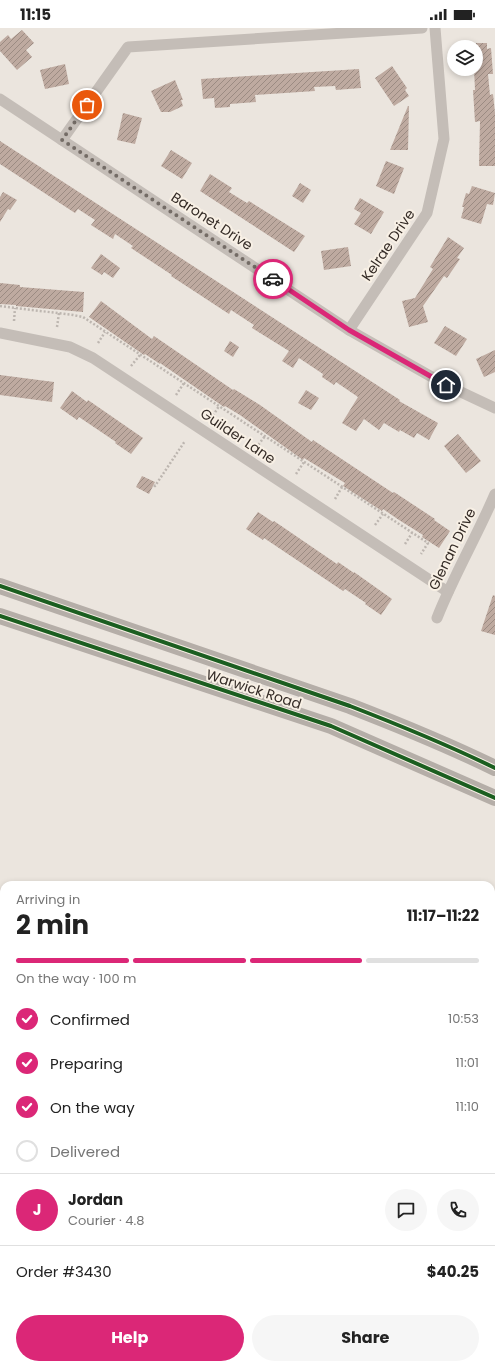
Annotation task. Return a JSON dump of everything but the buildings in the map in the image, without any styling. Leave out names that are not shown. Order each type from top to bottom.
[{"type":"main road","name":"Warwick Road","points":[[0,586],[350,706],[402,726],[495,768]]},
{"type":"main road","name":"Warwick Road","points":[[0,616],[331,726],[495,798]]},
{"type":"street","points":[[62,140],[128,47],[422,28]]},
{"type":"street","name":"Kelrae Drive","points":[[349,330],[427,214],[444,139],[435,28]]},
{"type":"street","name":"Baronet Drive","points":[[0,98],[349,330],[446,385],[495,408]]},
{"type":"street","name":"Guilder Lane","points":[[0,333],[70,347],[93,358],[448,592]]},
{"type":"street","name":"Glenan Drive","points":[[437,618],[495,494]]},
{"type":"path","points":[[0,306],[83,317],[428,543],[421,554]]},
{"type":"path","points":[[14,321],[15,308]]},
{"type":"path","points":[[57,327],[59,313]]},
{"type":"path","points":[[98,344],[105,332]]},
{"type":"path","points":[[131,366],[140,355]]},
{"type":"path","points":[[176,395],[184,383]]},
{"type":"path","points":[[211,418],[219,406]]},
{"type":"path","points":[[256,448],[265,436]]},
{"type":"path","points":[[154,485],[155,486],[185,441]]},
{"type":"path","points":[[296,474],[304,462]]},
{"type":"path","points":[[335,499],[342,487]]},
{"type":"path","points":[[375,525],[383,514]]},
{"type":"path","points":[[405,544],[412,533]]},
{"type":"cycle path","points":[[0,586],[350,706],[459,751],[495,768]]},
{"type":"cycle path","points":[[0,616],[331,726],[495,798]]},
{"type":"way so far","points":[[87,105],[62,140],[273,279]]},
{"type":"route","points":[[273,279],[349,330],[446,385]]}]
